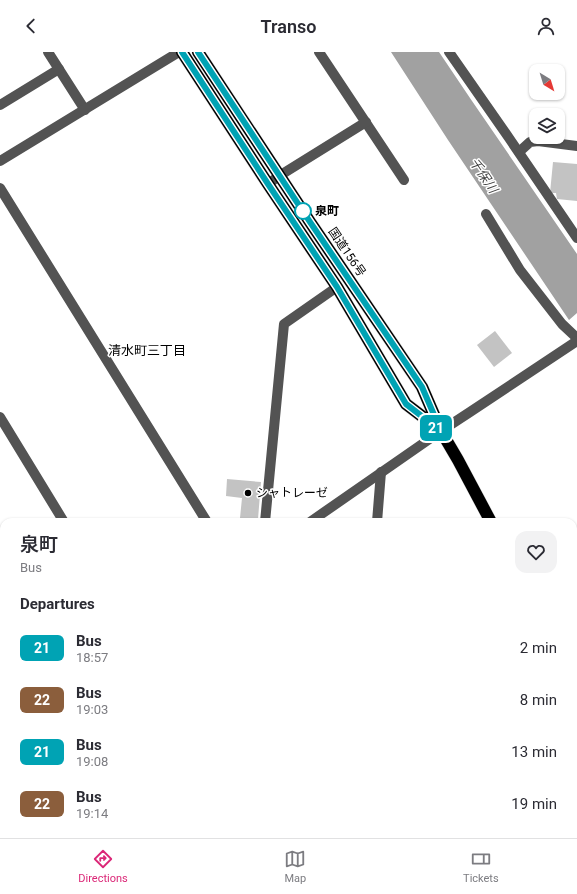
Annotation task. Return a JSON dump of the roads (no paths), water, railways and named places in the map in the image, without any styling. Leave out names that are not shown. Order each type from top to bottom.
[{"type":"highway","name":"国道156号","points":[[182,52],[337,287],[406,404],[441,431]]},
{"type":"highway","name":"国道156号","points":[[198,52],[279,176],[422,387],[441,431],[489,518]]},
{"type":"street","points":[[48,52],[84,110]]},
{"type":"street","points":[[0,162],[179,52]]},
{"type":"street","points":[[319,52],[404,180]]},
{"type":"street","points":[[449,52],[577,238]]},
{"type":"street","points":[[0,105],[59,69]]},
{"type":"street","points":[[268,184],[366,122]]},
{"type":"street","points":[[519,152],[530,142],[538,141],[577,146]]},
{"type":"street","points":[[0,188],[205,518]]},
{"type":"street","points":[[316,518],[441,431],[548,362],[577,340],[562,324],[520,270],[486,214]]},
{"type":"street","points":[[265,518],[284,324],[337,287]]},
{"type":"street","points":[[0,417],[62,518]]},
{"type":"street","points":[[377,518],[381,472]]},
{"type":"water","name":"千保川","points":[[391,52],[439,52],[577,254],[577,313],[569,320],[448,140]]},
{"type":"place","name":"泉町","points":[[303,211]]},
{"type":"place","name":"シャトレーゼ","points":[[248,493]]},
{"type":"district","name":"清水町三丁目","points":[[147,350]]}]
